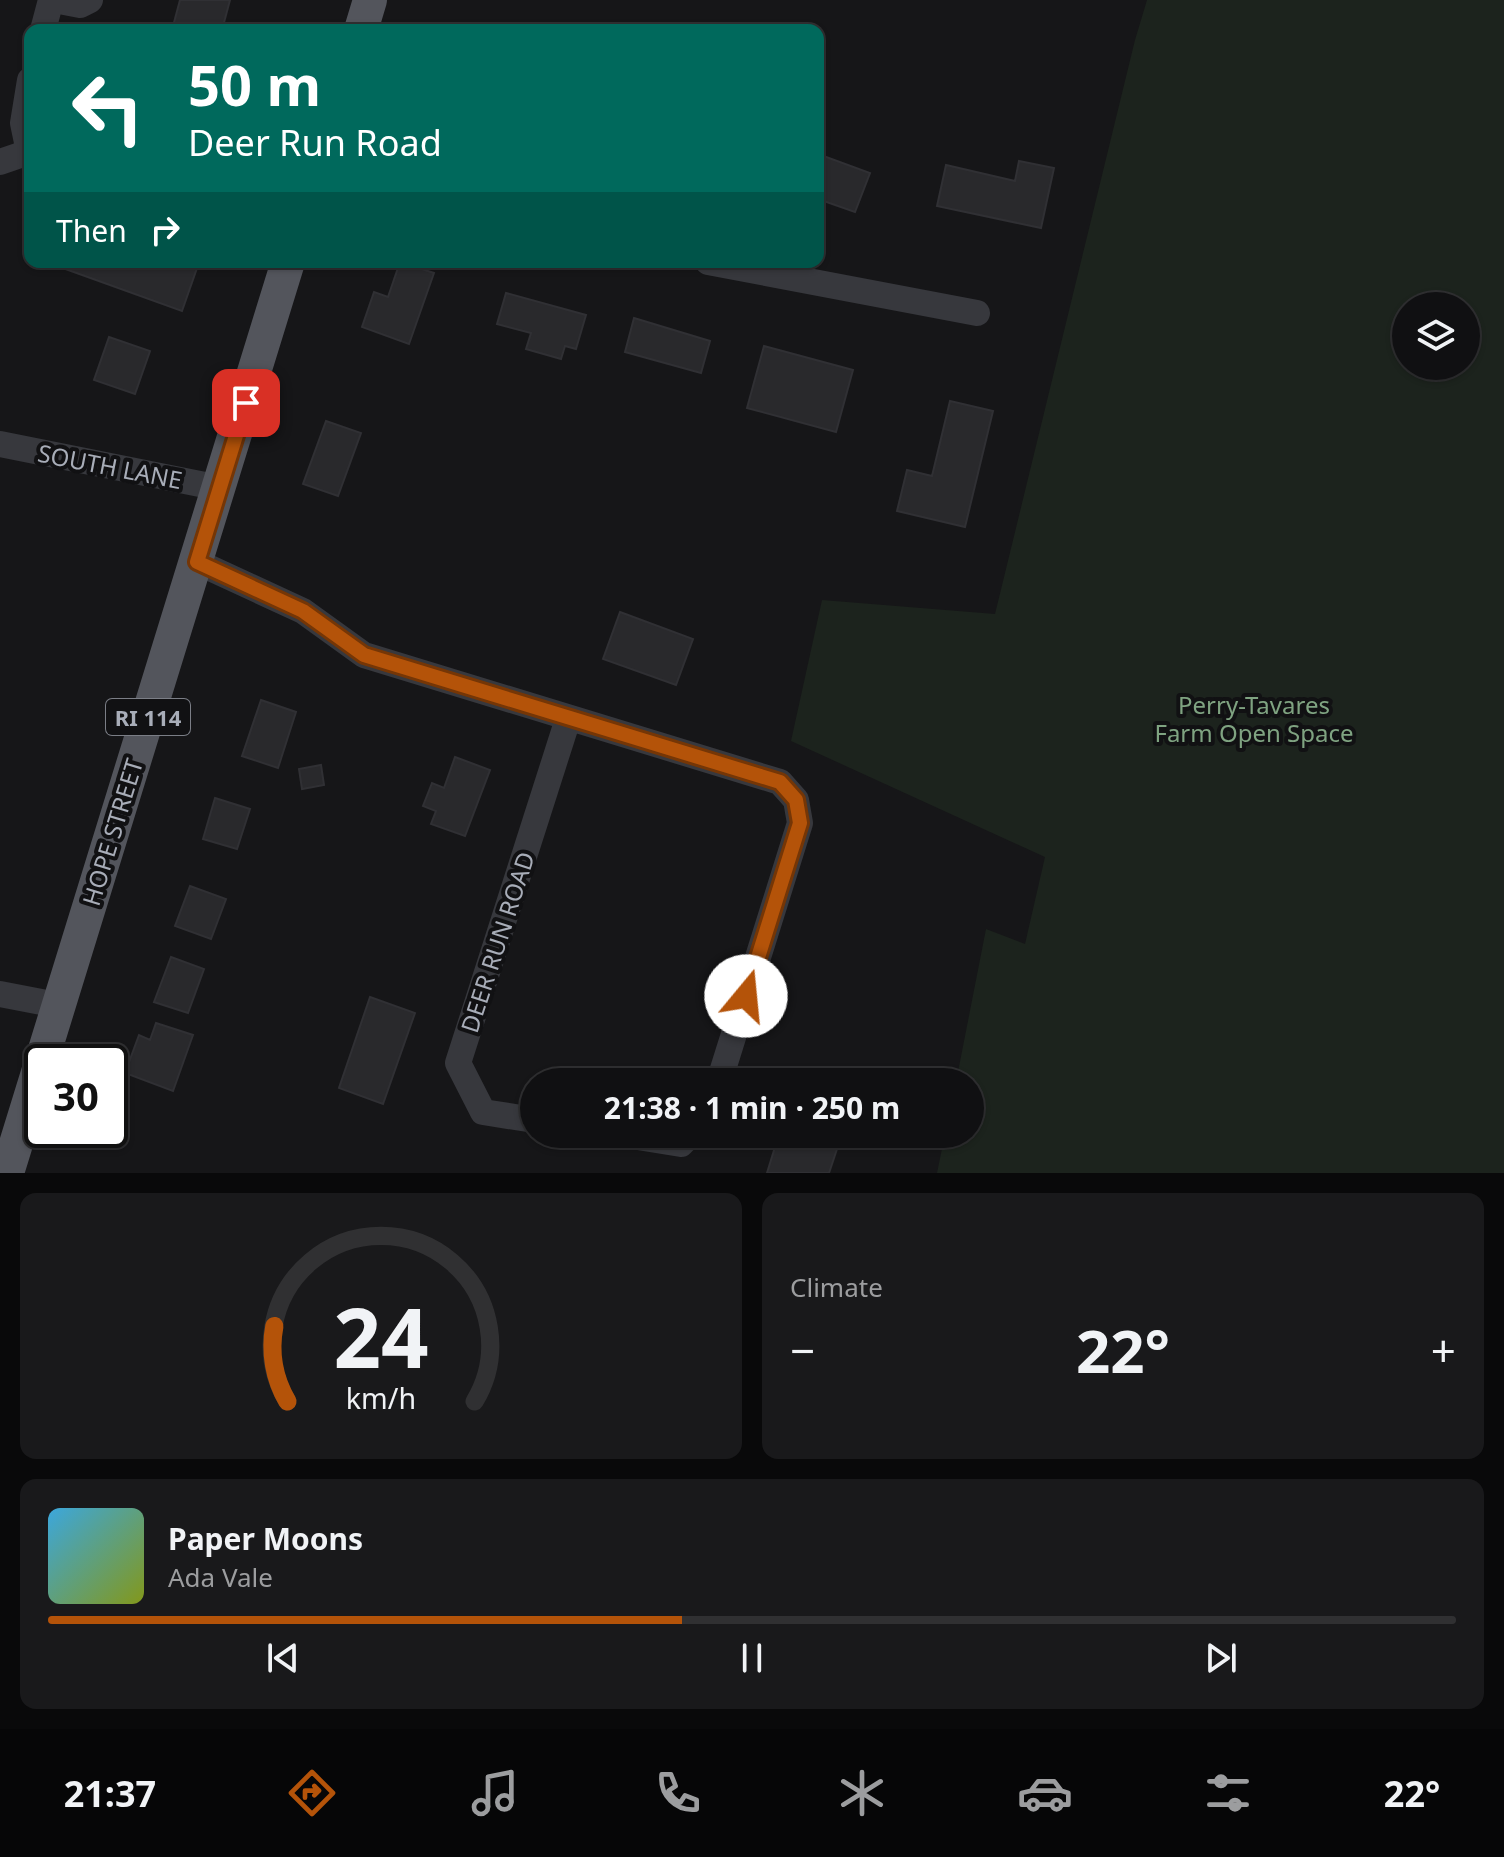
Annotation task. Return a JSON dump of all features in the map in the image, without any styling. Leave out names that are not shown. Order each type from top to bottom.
[{"type":"main road","points":[[363,24],[370,0]]},
{"type":"main road","name":"HOPE STREET","points":[[7,1173],[286,268]]},
{"type":"street","points":[[45,24],[53,0],[80,5],[90,0]]},
{"type":"street","points":[[0,162],[24,154]]},
{"type":"street","points":[[740,268],[977,313]]},
{"type":"street","name":"SOUTH LANE","points":[[0,444],[220,488]]},
{"type":"street","points":[[197,562],[303,611],[364,655],[780,782],[796,800],[800,823],[723,1068]]},
{"type":"street","name":"DEER RUN ROAD","points":[[520,1118],[483,1112],[458,1063],[568,719]]},
{"type":"street","points":[[0,994],[57,1005]]},
{"type":"green space","name":"Perry-Tavares Farm Open Space","points":[[1147,0],[1504,0],[1504,1173],[937,1173],[942,1148],[984,1148],[984,1068],[959,1068],[986,929],[1025,944],[1045,857],[791,741],[822,600],[995,614]]},
{"type":"building","points":[[180,0],[230,0],[224,24],[174,24]]},
{"type":"building","points":[[824,156],[870,173],[855,212],[824,201]]},
{"type":"building","points":[[1019,161],[1054,168],[1041,228],[937,206],[946,165],[1015,181]]},
{"type":"building","points":[[63,268],[197,268],[182,311]]},
{"type":"building","points":[[398,268],[419,268],[434,273],[409,344],[362,327],[374,292],[388,297]]},
{"type":"building","points":[[506,293],[586,315],[576,349],[565,346],[561,359],[526,349],[531,333],[497,324]]},
{"type":"building","points":[[634,318],[710,341],[701,373],[625,352]]},
{"type":"building","points":[[109,337],[150,351],[135,394],[94,380]]},
{"type":"building","points":[[764,346],[853,370],[836,432],[747,408]]},
{"type":"building","points":[[950,401],[993,411],[965,527],[897,511],[907,470],[932,476]]},
{"type":"building","points":[[326,421],[361,433],[338,496],[303,484]]},
{"type":"building","points":[[620,612],[693,639],[676,685],[603,659]]},
{"type":"building","points":[[261,700],[296,712],[278,768],[242,756]]},
{"type":"building","points":[[455,757],[490,770],[465,836],[431,824],[436,811],[423,806],[432,783],[444,788]]},
{"type":"building","points":[[321,765],[324,785],[302,789],[299,769]]},
{"type":"building","points":[[215,798],[250,809],[237,849],[203,839]]},
{"type":"building","points":[[190,886],[226,899],[211,939],[175,926]]},
{"type":"building","points":[[171,957],[204,969],[188,1013],[154,1002]]},
{"type":"building","points":[[370,997],[415,1013],[383,1104],[339,1088]]},
{"type":"building","points":[[156,1023],[193,1035],[173,1091],[128,1074],[128,1065],[139,1035],[150,1040]]},
{"type":"building","points":[[775,1148],[837,1148],[829,1173],[767,1173]]},
{"type":"route","points":[[246,403],[197,562],[303,611],[364,655],[780,782],[796,800],[800,823],[746,996]]}]
